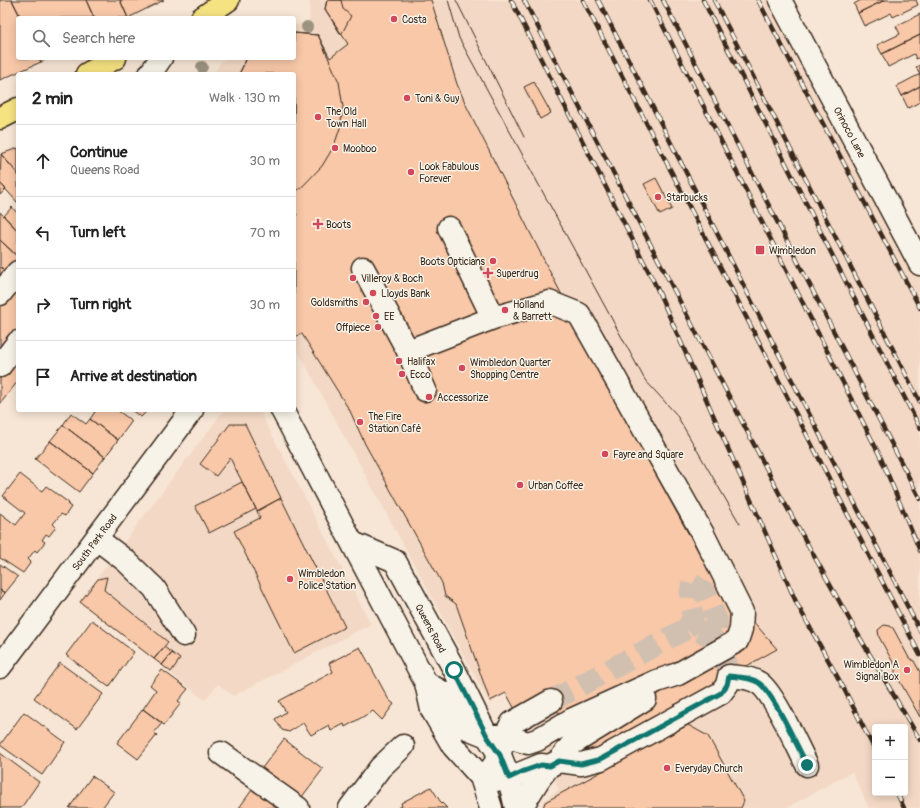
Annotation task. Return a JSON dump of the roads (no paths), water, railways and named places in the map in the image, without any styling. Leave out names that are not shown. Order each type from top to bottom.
[{"type":"main road","points":[[205,16],[228,0]]},
{"type":"main road","points":[[90,72],[112,60]]},
{"type":"main road","points":[[0,118],[16,110]]},
{"type":"street","name":"Orinoco Lane","points":[[780,0],[920,264]]},
{"type":"street","points":[[151,72],[160,60]]},
{"type":"street","points":[[449,228],[492,318]]},
{"type":"street","points":[[363,268],[408,351],[425,390]]},
{"type":"street","points":[[0,294],[16,274]]},
{"type":"street","points":[[408,351],[492,318],[549,302],[579,314],[703,534],[742,612],[741,629],[737,640],[678,674],[657,681],[571,720],[537,740],[528,743],[497,742],[462,726],[442,692],[426,682]]},
{"type":"street","points":[[0,366],[16,345]]},
{"type":"street","points":[[283,412],[426,682],[432,710],[453,746],[481,777],[491,808]]},
{"type":"street","name":"South Park Road","points":[[0,667],[190,413]]},
{"type":"street","points":[[97,539],[126,560],[154,588],[184,635]]},
{"type":"street","name":"Queens Road","points":[[353,543],[395,561],[454,670],[497,742],[509,778],[516,808]]},
{"type":"street","points":[[521,808],[525,800],[572,744],[659,691],[678,674]]},
{"type":"street","points":[[481,777],[490,780],[509,778],[541,765],[581,764],[601,759],[721,693],[727,685],[729,676],[743,677],[758,682],[769,692],[807,765]]},
{"type":"street","points":[[481,777],[488,773],[497,742],[512,723],[551,701]]},
{"type":"street","points":[[350,808],[380,768],[403,746]]},
{"type":"street","points":[[222,753],[298,808]]},
{"type":"tunnel","points":[[692,584],[706,594],[717,621],[716,640]]},
{"type":"tunnel","points":[[686,629],[692,618],[690,601],[692,584]]},
{"type":"tunnel","points":[[551,701],[686,629],[705,633],[717,643],[726,661],[729,676]]},
{"type":"tram line","points":[[448,0],[459,38],[645,380],[676,414],[740,524]]},
{"type":"tram line","points":[[456,0],[524,137]]},
{"type":"railway","points":[[511,0],[656,286],[797,604],[842,685],[872,744]]},
{"type":"railway","points":[[524,0],[779,493],[853,626],[920,740]]},
{"type":"railway","points":[[583,0],[920,655]]},
{"type":"railway","points":[[598,0],[920,631]]},
{"type":"railway","points":[[650,0],[880,456],[920,551]]},
{"type":"railway","points":[[663,0],[920,499]]},
{"type":"railway","points":[[703,0],[920,428]]},
{"type":"railway","points":[[714,0],[920,402]]},
{"type":"railway","points":[[758,0],[920,308]]},
{"type":"railway","points":[[898,796],[904,808]]},
{"type":"place","name":"Costa","points":[[394,19]]},
{"type":"place","name":"Toni & Guy","points":[[407,98]]},
{"type":"place","name":"The Old Town Hall","points":[[318,117]]},
{"type":"place","name":"Mooboo","points":[[335,148]]},
{"type":"place","name":"Look Fabulous Forever","points":[[411,172]]},
{"type":"place","name":"Starbucks","points":[[658,197]]},
{"type":"place","name":"Boots","points":[[318,224]]},
{"type":"place","name":"Wimbledon","points":[[760,250]]},
{"type":"place","name":"Boots Opticians","points":[[493,261]]},
{"type":"place","name":"Superdrug","points":[[488,273]]},
{"type":"place","name":"Villeroy & Boch","points":[[353,278]]},
{"type":"place","name":"Lloyds Bank","points":[[373,293]]},
{"type":"place","name":"Goldsmiths","points":[[366,302]]},
{"type":"place","name":"Holland & Barrett","points":[[505,310]]},
{"type":"place","name":"EE","points":[[376,316]]},
{"type":"place","name":"Offpiece","points":[[378,327]]},
{"type":"place","name":"Halifax","points":[[399,361]]},
{"type":"place","name":"Wimbledon Quarter Shopping Centre","points":[[462,368]]},
{"type":"place","name":"Ecco","points":[[402,374]]},
{"type":"place","name":"Accessorize","points":[[429,397]]},
{"type":"place","name":"The Fire Station Café","points":[[360,422]]},
{"type":"place","name":"Fayre and Square","points":[[605,454]]},
{"type":"place","name":"Urban Coffee","points":[[520,485]]},
{"type":"place","name":"Wimbledon Police Station","points":[[290,579]]},
{"type":"place","name":"Wimbledon A Signal Box","points":[[907,670]]},
{"type":"place","name":"Everyday Church","points":[[667,768]]}]
